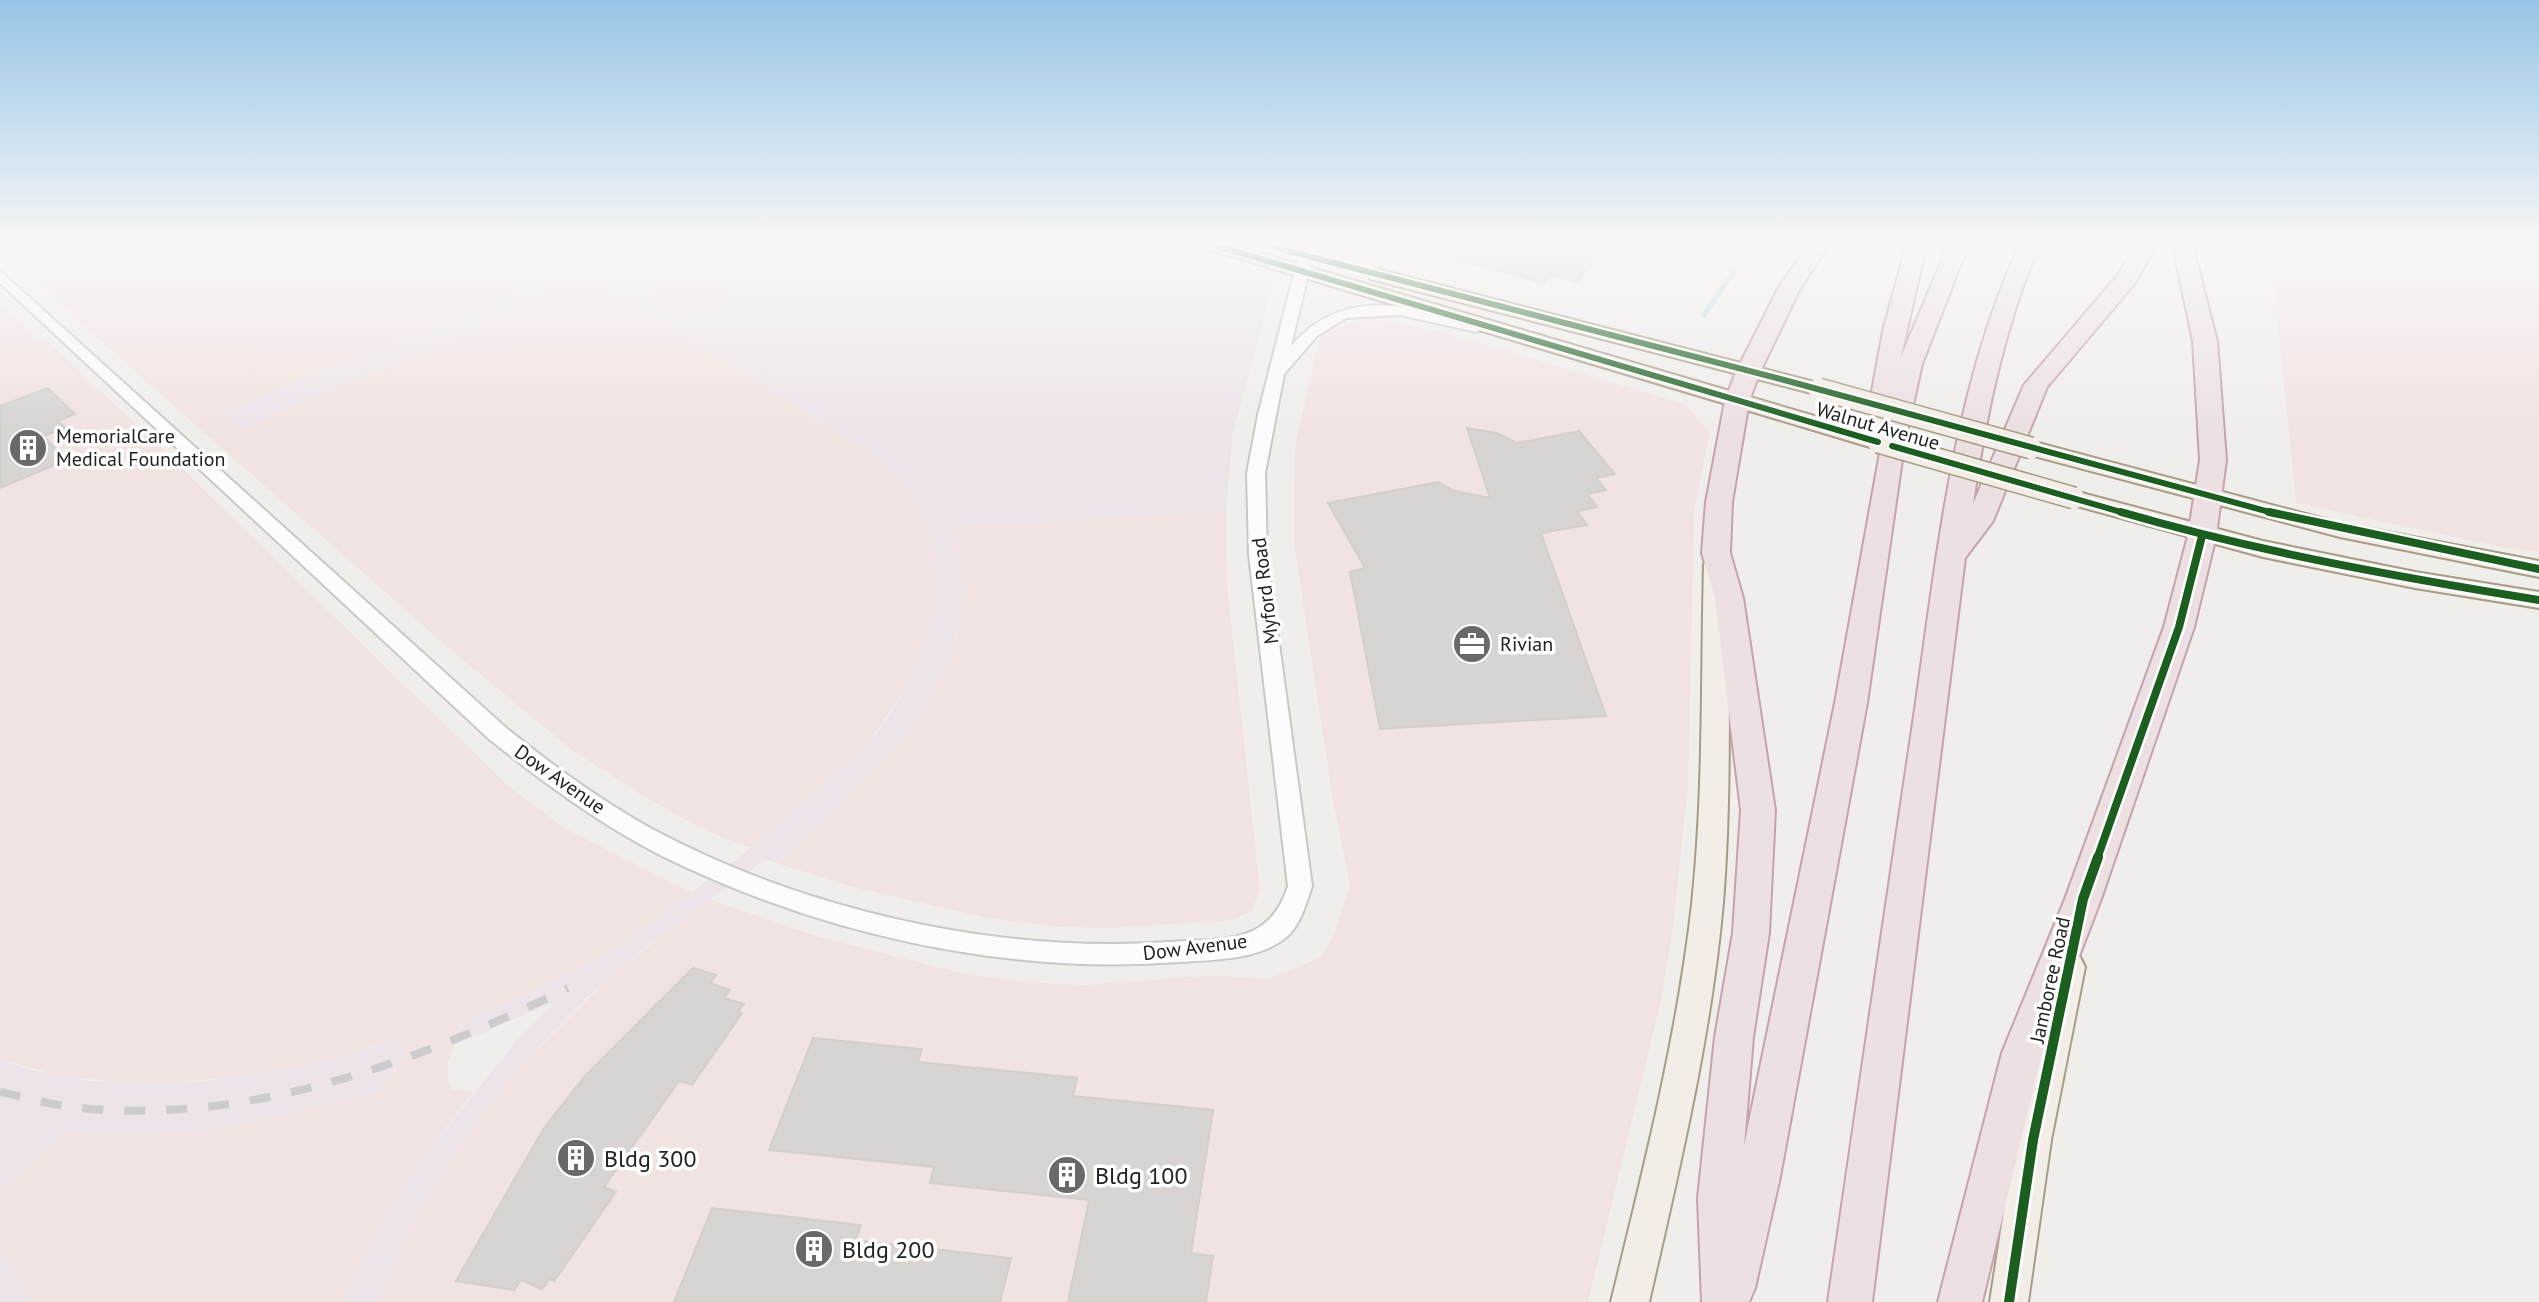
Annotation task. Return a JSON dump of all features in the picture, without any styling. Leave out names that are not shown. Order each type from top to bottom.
[{"type":"highway","points":[[1724,1302],[1719,1198],[1734,1037],[1751,933],[1758,810],[1729,598],[1716,553],[1719,502],[1737,401],[1780,307]]},
{"type":"highway","points":[[1874,548],[1882,400],[1900,307]]},
{"type":"highway","points":[[1730,1302],[1759,1177],[1845,734],[1874,548],[1910,364],[1933,307]]},
{"type":"highway","points":[[1850,1302],[1951,557],[1973,421],[2006,307]]},
{"type":"highway","points":[[1951,557],[1979,521],[2036,385],[2103,307]]},
{"type":"highway","name":"Jamboree Road","points":[[2083,899],[2179,627],[2202,536],[2213,460],[2205,341],[2197,307]]},
{"type":"highway","points":[[2204,307],[2205,341]]},
{"type":"highway","points":[[1960,1302],[2022,1053],[2083,899]]},
{"type":"main road","name":"Walnut Avenue","points":[[1442,307],[1535,340],[1809,423],[2202,536],[2401,578],[2539,600]]},
{"type":"main road","name":"Walnut Avenue","points":[[1496,307],[1819,389],[2340,530],[2539,569]]},
{"type":"main road","points":[[1630,1302],[1682,1063],[1703,944],[1715,763],[1716,553]]},
{"type":"main road","name":"Jamboree Road","points":[[2009,1302],[2033,1140],[2083,899]]},
{"type":"street","name":"Dow Avenue","points":[[34,307],[497,733],[579,797],[669,847],[768,889],[857,917],[1034,953],[1065,957],[1156,955],[1240,946],[1275,932]]},
{"type":"street","name":"Myford Road","points":[[1275,932],[1291,912],[1300,886],[1258,555],[1259,447],[1293,307]]},
{"type":"street","points":[[1278,371],[1313,331],[1349,312],[1430,317],[1535,340]]},
{"type":"shaded area","points":[[0,307],[4,307],[35,338],[43,337],[157,444],[507,785],[566,829],[691,892],[614,949],[575,972],[472,1016],[460,1028],[448,1063],[448,1079],[451,1089],[473,1092],[424,1157],[390,1211],[344,1302],[31,1302],[0,1248],[0,1189],[68,1133],[149,1135],[373,1093],[389,1081],[401,1060],[382,1042],[333,1060],[253,1076],[147,1084],[62,1077],[0,1059]]},
{"type":"shaded area","points":[[65,307],[635,307],[860,446],[895,473],[911,493],[929,528],[938,592],[935,617],[912,679],[864,749],[751,848],[702,829],[572,750],[452,651]]},
{"type":"shaded area","points":[[477,307],[525,307],[241,429],[222,412]]},
{"type":"shaded area","points":[[633,307],[663,307],[681,321],[686,313],[700,307],[1267,307],[1233,432],[1226,511],[951,527],[964,592],[961,618],[945,667],[903,741],[827,819],[776,863],[766,859],[644,948],[584,1000],[515,1072],[461,1143],[414,1219],[377,1302],[344,1302],[390,1211],[424,1157],[517,1040],[555,1002],[452,1046],[459,1028],[472,1016],[575,972],[614,949],[751,848],[864,749],[912,679],[935,617],[938,592],[929,528],[911,493],[895,473],[860,446]]},
{"type":"shaded area","points":[[662,307],[700,307],[686,313],[681,322]]},
{"type":"shaded area","points":[[2276,307],[2539,307],[2539,552],[2505,548],[2296,503]]},
{"type":"shaded area","points":[[1369,318],[1445,332],[1684,404],[1710,431],[1694,512],[1688,786],[1672,935],[1662,996],[1588,1302],[377,1302],[414,1219],[461,1143],[515,1072],[615,972],[709,899],[816,936],[956,972],[1023,982],[1085,985],[1216,975],[1268,979],[1320,958],[1334,935],[1350,885],[1332,795],[1294,542],[1295,447],[1319,339],[1329,330]]},
{"type":"shaded area","points":[[1226,511],[1227,584],[1260,891],[1251,912],[1230,920],[1110,928],[1057,927],[983,917],[852,887],[776,863],[827,819],[945,667],[958,630],[964,592],[951,527]]},
{"type":"shaded area","points":[[390,1040],[400,1042],[403,1050],[401,1060],[389,1081],[373,1093],[226,1128],[149,1135],[68,1133],[0,1189],[0,1059],[30,1070],[90,1081],[199,1082],[333,1060]]},
{"type":"shaded area","points":[[0,1248],[31,1302],[0,1302]]},
{"type":"building","name":"MemorialCare Medical Foundation","points":[[48,388],[75,414],[58,421],[65,428],[43,436],[67,460],[0,488],[0,406]]},
{"type":"building","name":"Rivian","points":[[1467,428],[1497,433],[1517,443],[1579,431],[1615,474],[1596,478],[1606,490],[1587,494],[1597,507],[1577,511],[1587,525],[1541,533],[1606,716],[1380,729],[1350,572],[1365,568],[1328,503],[1438,482],[1454,491],[1490,498]]},
{"type":"building","name":"Bldg 300","points":[[693,968],[716,975],[710,983],[730,990],[724,998],[744,1004],[738,1012],[742,1013],[692,1085],[679,1081],[604,1187],[616,1192],[554,1281],[550,1279],[542,1289],[521,1280],[514,1290],[456,1281],[544,1128],[585,1076]]},
{"type":"building","name":"Bldg 100","points":[[813,1038],[922,1049],[918,1062],[1077,1078],[1073,1096],[1213,1110],[1191,1253],[1213,1256],[1206,1302],[1068,1302],[1089,1200],[930,1183],[934,1167],[769,1150]]},
{"type":"building","name":"Bldg 200","points":[[712,1208],[861,1225],[856,1240],[1011,1258],[1000,1302],[674,1302]]},
{"type":"waterway","points":[[1704,315],[1710,307]]},
{"type":"railway","points":[[0,1092],[71,1107],[136,1111],[201,1107],[264,1098],[389,1064],[450,1041],[568,988]]},
{"type":"cycle path","points":[[1422,307],[1878,442]]},
{"type":"cycle path","points":[[1501,307],[1788,381],[2283,516],[2453,554],[2539,569]]},
{"type":"cycle path","points":[[1892,446],[2202,536],[2415,580],[2539,600]]},
{"type":"cycle path","points":[[2009,1302],[2033,1140],[2083,899],[2179,627],[2202,536]]},
{"type":"place","name":"MemorialCare Medical Foundation","points":[[28,448]]},
{"type":"place","name":"Rivian","points":[[1472,644]]},
{"type":"place","name":"Bldg 300","points":[[576,1158]]},
{"type":"place","name":"Bldg 100","points":[[1067,1175]]},
{"type":"place","name":"Bldg 200","points":[[814,1249]]}]
